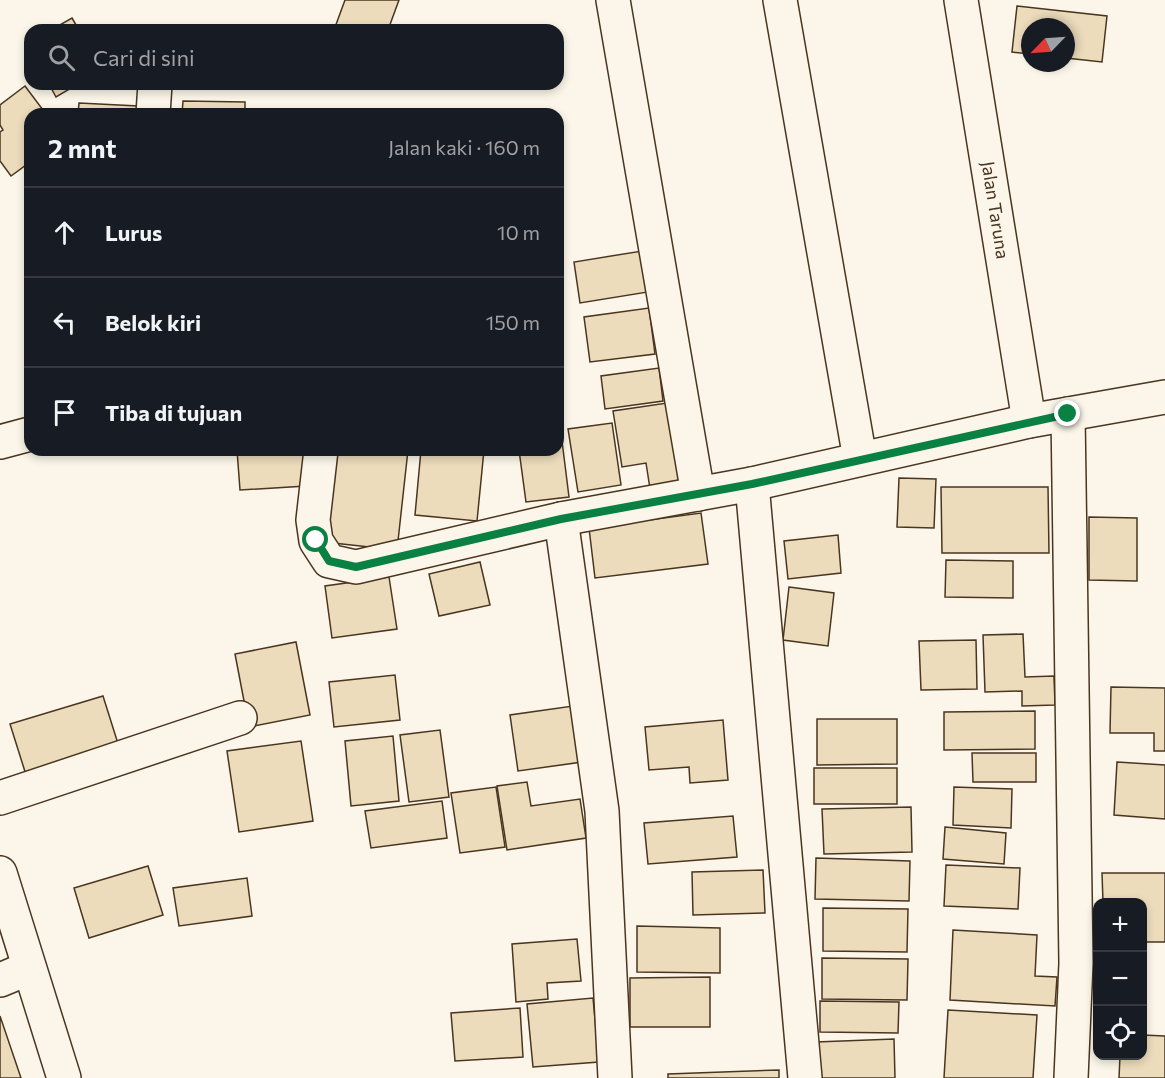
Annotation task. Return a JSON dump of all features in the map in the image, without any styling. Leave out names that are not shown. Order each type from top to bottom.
[{"type":"street","points":[[613,0],[698,494]]},
{"type":"street","points":[[780,0],[860,459]]},
{"type":"street","name":"Jalan Taruna","points":[[962,0],[1029,421]]},
{"type":"street","points":[[153,108],[155,90]]},
{"type":"street","points":[[320,456],[313,520],[316,540],[329,561],[356,567],[561,519],[752,484],[1029,421],[1165,398]]},
{"type":"street","points":[[1068,414],[1076,963],[1071,1078]]},
{"type":"street","points":[[0,442],[24,436]]},
{"type":"street","points":[[752,484],[805,1078]]},
{"type":"street","points":[[561,519],[602,811],[615,1078]]},
{"type":"street","points":[[0,798],[240,718]]},
{"type":"street","points":[[0,873],[15,974],[64,1078]]},
{"type":"building","points":[[345,0],[399,0],[390,24],[336,24]]},
{"type":"building","points":[[1017,6],[1107,16],[1102,62],[1075,59],[1075,18],[1021,18],[1021,53],[1012,52]]},
{"type":"building","points":[[72,18],[76,24],[62,24]]},
{"type":"building","points":[[24,87],[24,90],[28,90],[42,108],[24,108],[24,166],[11,176],[0,161],[0,132],[3,130],[0,125],[0,105]]},
{"type":"building","points":[[52,90],[68,90],[56,97]]},
{"type":"building","points":[[183,101],[245,102],[245,108],[182,108]]},
{"type":"building","points":[[79,103],[138,106],[138,108],[79,108]]},
{"type":"building","points":[[642,251],[648,292],[580,303],[574,262]]},
{"type":"building","points":[[649,308],[655,354],[590,362],[584,317]]},
{"type":"building","points":[[659,368],[663,401],[605,409],[601,376]]},
{"type":"building","points":[[667,403],[681,491],[651,495],[646,463],[622,467],[613,411]]},
{"type":"building","points":[[612,423],[621,485],[578,492],[568,429]]},
{"type":"building","points":[[237,456],[304,456],[306,486],[240,490]]},
{"type":"building","points":[[333,456],[407,456],[397,550],[324,542]]},
{"type":"building","points":[[420,456],[483,456],[477,521],[415,515]]},
{"type":"building","points":[[520,456],[564,456],[569,497],[526,502]]},
{"type":"building","points":[[899,478],[936,479],[934,528],[897,527]]},
{"type":"building","points":[[941,487],[1048,487],[1049,553],[942,553]]},
{"type":"building","points":[[701,513],[708,564],[595,578],[589,528]]},
{"type":"building","points":[[1089,517],[1137,518],[1137,581],[1089,580]]},
{"type":"building","points":[[838,535],[841,573],[788,579],[784,541]]},
{"type":"building","points":[[946,560],[1013,561],[1013,598],[945,597]]},
{"type":"building","points":[[480,562],[490,605],[439,616],[429,574]]},
{"type":"building","points":[[389,577],[397,629],[332,638],[325,586]]},
{"type":"building","points":[[789,587],[834,593],[828,646],[783,640]]},
{"type":"building","points":[[1023,634],[1025,677],[1054,676],[1055,705],[1022,706],[1022,691],[985,692],[983,635]]},
{"type":"building","points":[[976,640],[977,689],[921,690],[919,641]]},
{"type":"building","points":[[296,642],[310,715],[249,727],[235,654]]},
{"type":"building","points":[[395,675],[400,720],[334,727],[329,682]]},
{"type":"building","points":[[1111,687],[1165,688],[1165,751],[1154,751],[1154,733],[1110,733]]},
{"type":"building","points":[[103,696],[120,750],[27,778],[10,724]]},
{"type":"building","points":[[573,706],[582,762],[518,771],[510,715]]},
{"type":"building","points":[[1035,711],[1035,749],[944,750],[944,712]]},
{"type":"building","points":[[817,719],[897,719],[897,764],[817,765]]},
{"type":"building","points":[[723,720],[728,780],[690,783],[689,767],[649,770],[645,727]]},
{"type":"building","points":[[440,730],[449,797],[409,802],[400,735]]},
{"type":"building","points":[[393,736],[399,801],[351,806],[345,741]]},
{"type":"building","points":[[301,741],[313,821],[239,832],[227,751]]},
{"type":"building","points":[[972,753],[1036,753],[1036,782],[973,782]]},
{"type":"building","points":[[1117,762],[1165,765],[1165,819],[1114,815]]},
{"type":"building","points":[[814,768],[897,768],[897,804],[814,804]]},
{"type":"building","points":[[527,782],[531,806],[580,799],[586,838],[507,850],[497,786]]},
{"type":"building","points":[[496,787],[505,847],[460,853],[451,793]]},
{"type":"building","points":[[954,787],[1012,789],[1011,828],[953,825]]},
{"type":"building","points":[[442,801],[447,838],[371,848],[365,811]]},
{"type":"building","points":[[911,807],[912,852],[824,854],[822,809]]},
{"type":"building","points":[[733,816],[737,857],[648,864],[644,823]]},
{"type":"building","points":[[945,827],[1006,833],[1004,864],[943,859]]},
{"type":"building","points":[[816,858],[910,861],[909,901],[815,899]]},
{"type":"building","points":[[946,865],[1020,868],[1018,909],[944,906]]},
{"type":"building","points":[[148,866],[163,915],[89,938],[74,888]]},
{"type":"building","points":[[763,870],[765,913],[693,915],[692,872]]},
{"type":"building","points":[[1102,873],[1165,873],[1165,942],[1147,942],[1147,898],[1103,898]]},
{"type":"building","points":[[247,878],[252,916],[179,926],[173,888]]},
{"type":"building","points":[[823,908],[908,909],[907,952],[823,951]]},
{"type":"building","points":[[637,926],[720,928],[720,973],[637,972]]},
{"type":"building","points":[[953,930],[1037,935],[1035,976],[1057,977],[1055,1006],[950,1000]]},
{"type":"building","points":[[577,939],[581,981],[547,983],[548,999],[516,1002],[512,944]]},
{"type":"building","points":[[822,958],[908,959],[907,1000],[822,999]]},
{"type":"building","points":[[710,977],[710,1027],[630,1027],[630,978]]},
{"type":"building","points":[[593,998],[599,1062],[533,1067],[527,1004]]},
{"type":"building","points":[[820,1001],[899,1002],[898,1033],[820,1032]]},
{"type":"building","points":[[520,1008],[523,1057],[455,1061],[451,1013]]},
{"type":"building","points":[[948,1010],[1037,1015],[1033,1078],[944,1078]]},
{"type":"building","points":[[0,1016],[21,1078],[0,1078]]},
{"type":"building","points":[[1147,1035],[1165,1036],[1165,1078],[1119,1078],[1120,1060],[1147,1060]]},
{"type":"building","points":[[894,1039],[895,1078],[817,1078],[816,1042]]},
{"type":"building","points":[[779,1070],[779,1078],[668,1078],[668,1074]]},
{"type":"route","points":[[316,540],[329,561],[356,567],[561,519],[752,484],[1068,414]]}]
